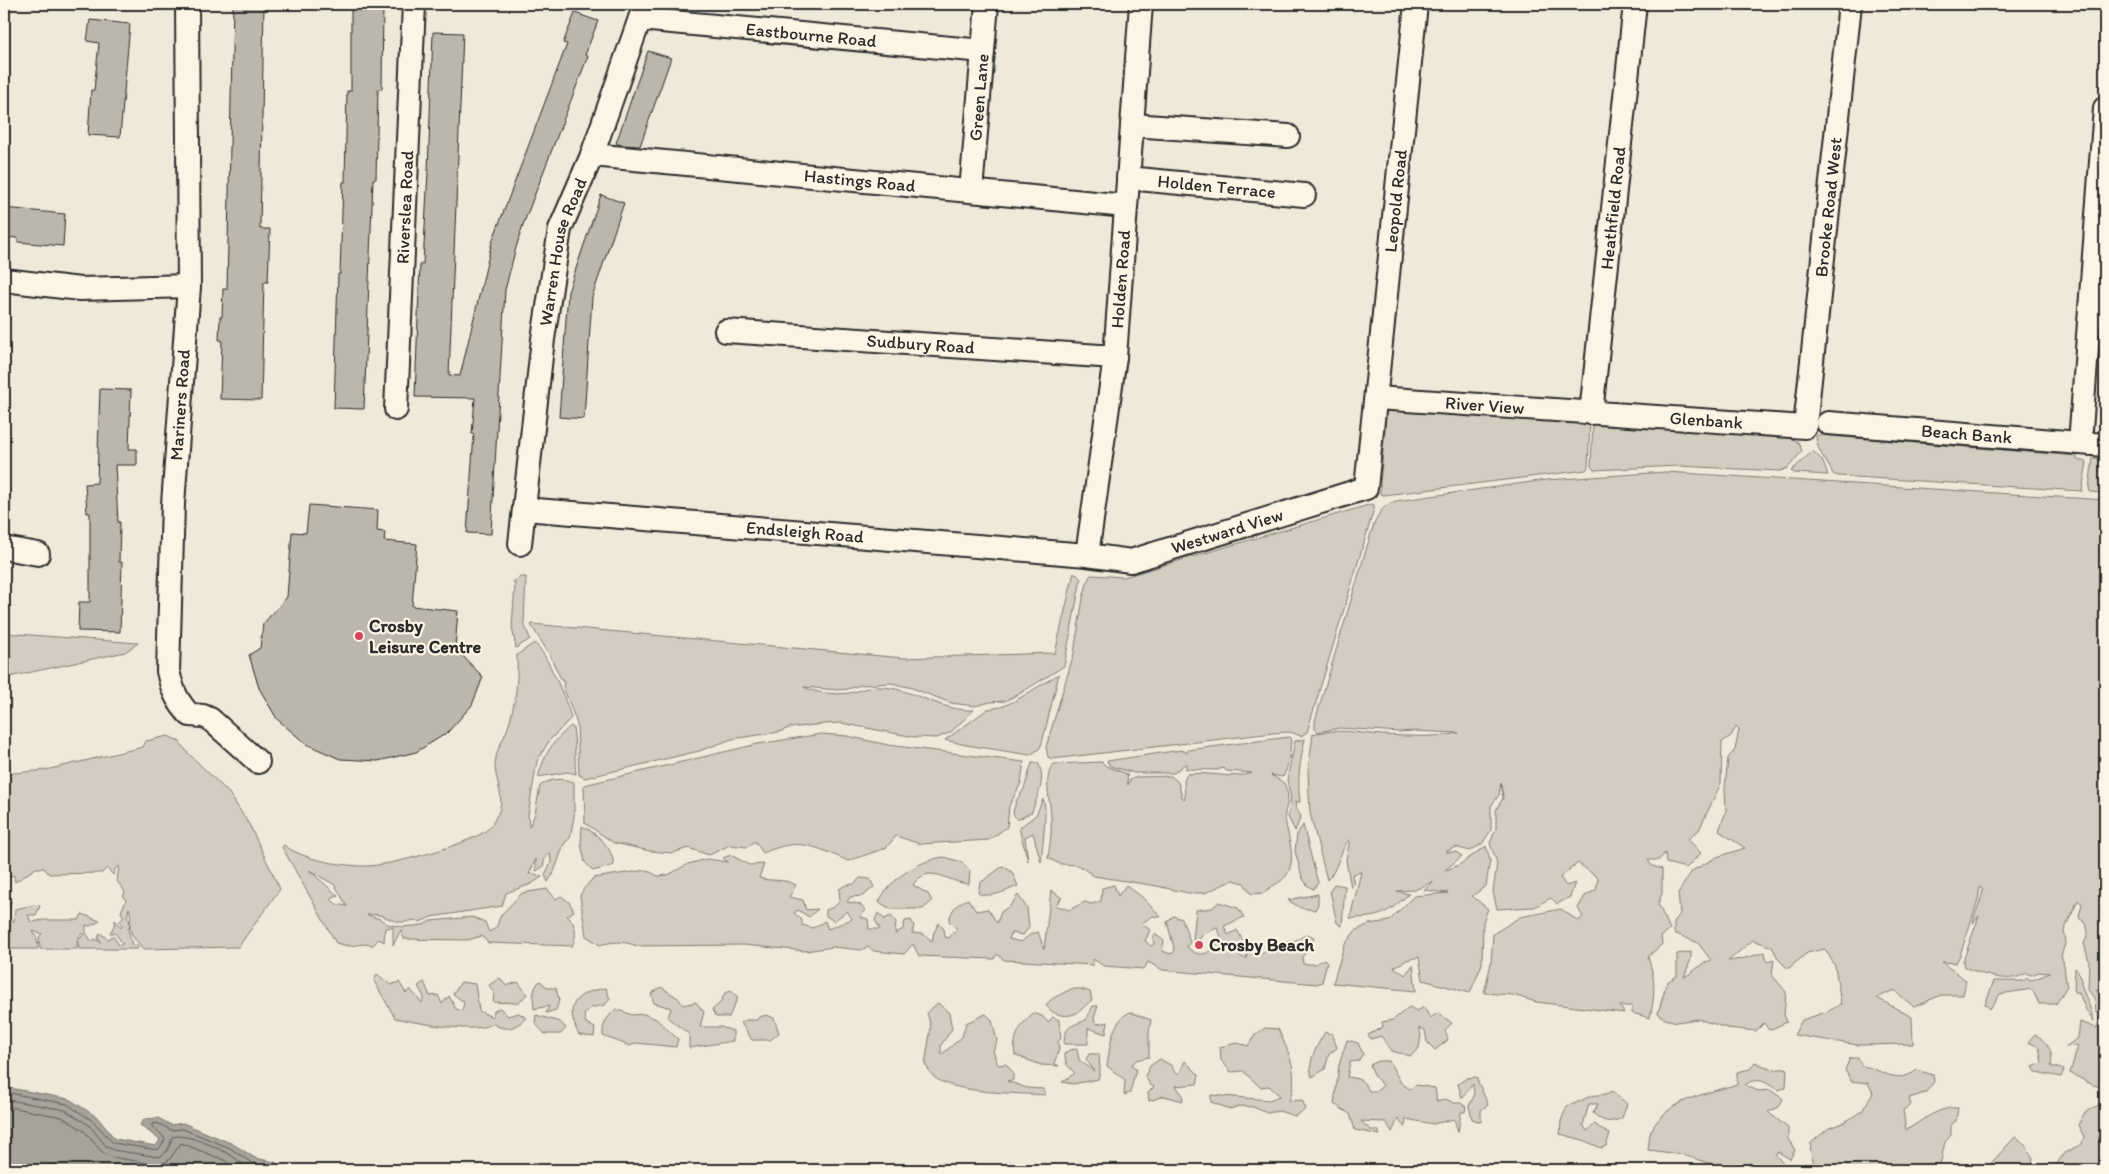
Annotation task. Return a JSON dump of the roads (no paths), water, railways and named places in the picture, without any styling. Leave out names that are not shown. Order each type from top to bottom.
[{"type":"street","name":"Mariners Road","points":[[187,4],[189,286],[173,504],[168,671],[172,689],[180,705],[190,715],[203,716],[210,719],[258,762]]},
{"type":"street","name":"Riverslea Road","points":[[396,409],[414,4]]},
{"type":"street","name":"Green Lane","points":[[971,191],[987,4]]},
{"type":"street","name":"Holden Road","points":[[1088,555],[1115,357],[1141,4]]},
{"type":"street","name":"Leopold Road","points":[[1366,488],[1377,398],[1416,4]]},
{"type":"street","name":"Heathfield Road","points":[[1590,413],[1635,4]]},
{"type":"street","name":"Brooke Road West","points":[[1806,410],[1850,4]]},
{"type":"street","name":"Eastbourne Road","points":[[643,11],[983,51]]},
{"type":"street","name":"Warren House Road","points":[[520,544],[543,339],[560,229],[592,156],[643,11]]},
{"type":"street","points":[[2080,443],[2105,108]]},
{"type":"street","points":[[1132,125],[1288,136]]},
{"type":"street","name":"Hastings Road","points":[[592,156],[1126,206]]},
{"type":"street","name":"Holden Terrace","points":[[1128,178],[1304,196]]},
{"type":"street","points":[[4,280],[80,289],[189,286]]},
{"type":"street","name":"Sudbury Road","points":[[726,331],[1115,357]]},
{"type":"street","name":"River View","points":[[1377,398],[1590,413]]},
{"type":"street","name":"Glenbank","points":[[1590,413],[1804,426],[1806,410]]},
{"type":"street","name":"Beach Bank","points":[[1828,424],[2105,445]]},
{"type":"street","name":"Westward View","points":[[1088,555],[1131,561],[1366,488]]},
{"type":"street","name":"Endsleigh Road","points":[[524,510],[1088,555]]},
{"type":"street","points":[[4,548],[38,554]]},
{"type":"water","points":[[4,1087],[69,1099],[97,1117],[115,1139],[156,1146],[160,1140],[140,1125],[144,1119],[158,1118],[171,1125],[183,1123],[233,1144],[255,1158],[275,1162],[283,1170],[4,1170]]},
{"type":"place","name":"Crosby Leisure Centre","points":[[359,636]]},
{"type":"place","name":"Crosby Beach","points":[[1199,945]]}]
